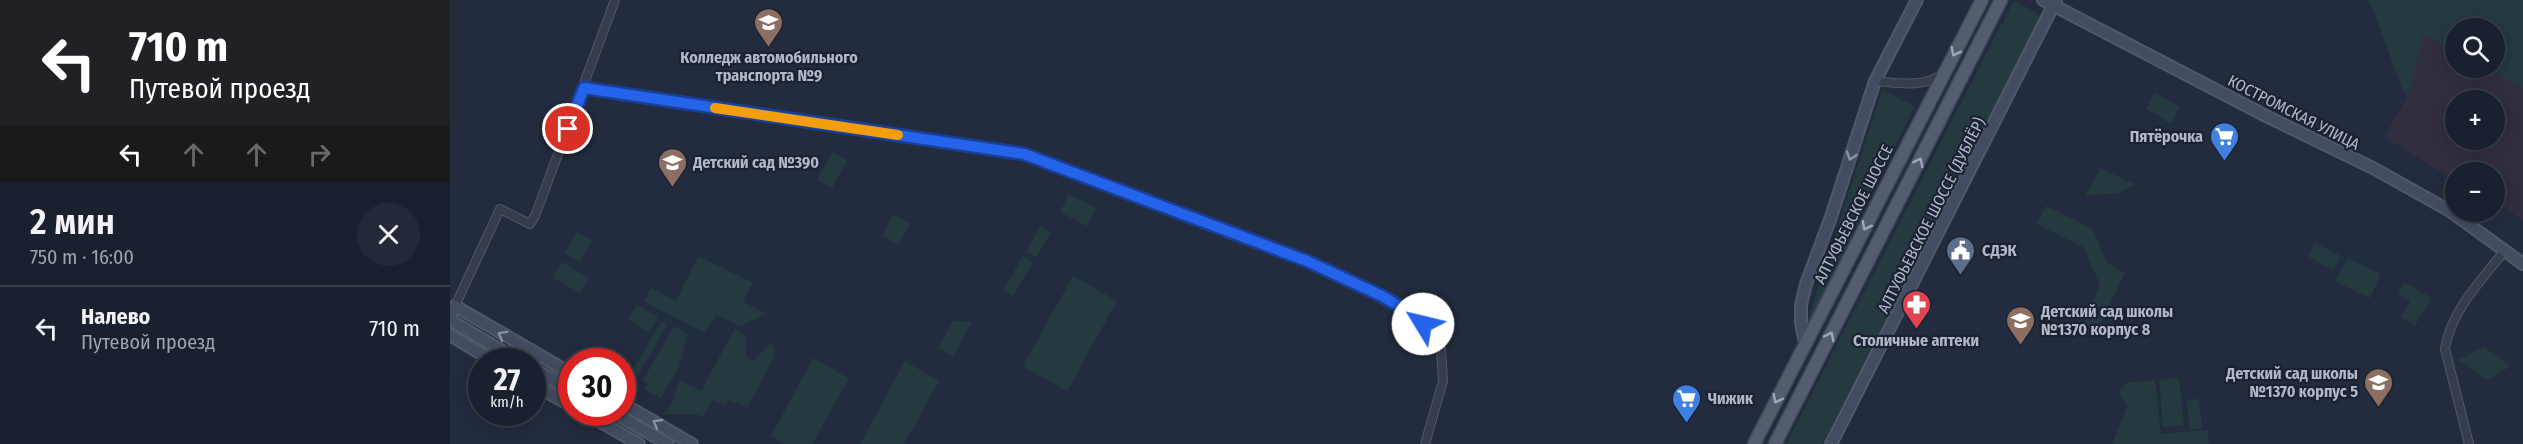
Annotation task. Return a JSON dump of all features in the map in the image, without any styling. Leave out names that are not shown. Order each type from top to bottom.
[{"type":"main road","name":"АЛТУФЬЕВСКОЕ ШОССЕ","points":[[1754,444],[1982,0]]},
{"type":"main road","points":[[1775,444],[2001,0]]},
{"type":"street","points":[[452,314],[500,209],[530,224],[535,216],[615,0]]},
{"type":"street","points":[[1805,343],[1801,323],[1801,305],[1806,284],[1831,217],[1875,81],[1917,0]]},
{"type":"street","name":"КОСТРОМСКАЯ УЛИЦА","points":[[2051,2],[2266,116],[2373,168],[2450,211],[2523,264]]},
{"type":"street","name":"АЛТУФЬЕВСКОЕ ШОССЕ (ДУБЛЁР)","points":[[1831,444],[2051,2]]},
{"type":"street","points":[[1875,81],[1918,83],[1933,81],[1944,73]]},
{"type":"street","points":[[584,88],[1024,154],[1307,261],[1382,296],[1411,313],[1423,324],[1441,350],[1443,381],[1425,444]]},
{"type":"street","points":[[2469,444],[2445,349],[2447,333],[2459,309],[2505,250]]},
{"type":"street","points":[[452,314],[501,348]]},
{"type":"street","points":[[452,314],[558,367]]},
{"type":"street","points":[[450,335],[471,348]]},
{"type":"street","points":[[636,411],[692,444]]},
{"type":"street","points":[[608,426],[639,444]]},
{"type":"street","points":[[636,426],[668,444]]},
{"type":"shaded area","points":[[2369,0],[2523,0],[2523,220],[2505,209],[2505,162],[2445,162],[2445,174],[2384,137],[2407,97]]},
{"type":"green space","points":[[2014,0],[2041,16],[1823,444],[1786,444]]},
{"type":"green space","points":[[2367,0],[2523,0],[2523,88],[2504,78],[2505,18],[2445,18],[2445,46],[2423,34],[2408,94],[2402,89],[2373,9]]},
{"type":"green space","points":[[1882,90],[1914,106],[1809,326],[1807,322]]},
{"type":"green space","points":[[2154,93],[2180,107],[2171,123],[2146,109]]},
{"type":"green space","points":[[833,152],[847,160],[832,188],[817,180]]},
{"type":"green space","points":[[2101,168],[2136,185],[2118,193],[2085,196]]},
{"type":"green space","points":[[1069,194],[1096,207],[1087,226],[1060,212]]},
{"type":"green space","points":[[2046,206],[2093,229],[2106,261],[2125,273],[2095,335],[2082,328],[2100,285],[2083,247],[2037,224]]},
{"type":"green space","points":[[894,214],[910,224],[898,245],[882,236]]},
{"type":"green space","points":[[1041,226],[1051,232],[1036,258],[1026,251]]},
{"type":"green space","points":[[577,232],[592,240],[580,262],[565,253]]},
{"type":"green space","points":[[2315,243],[2341,256],[2334,270],[2308,257]]},
{"type":"green space","points":[[698,256],[753,283],[743,302],[767,314],[741,326],[716,315],[704,333],[644,301],[651,288],[676,301]]},
{"type":"green space","points":[[1023,256],[1033,262],[1013,296],[1003,290]]},
{"type":"green space","points":[[2347,258],[2381,274],[2370,298],[2335,282]]},
{"type":"green space","points":[[562,262],[589,278],[580,293],[553,278]]},
{"type":"green space","points":[[1073,276],[1117,301],[1067,391],[1023,366]]},
{"type":"green space","points":[[2405,283],[2432,298],[2415,325],[2401,317],[2410,302],[2398,294]]},
{"type":"green space","points":[[637,305],[658,317],[649,332],[628,319]]},
{"type":"green space","points":[[662,321],[667,324],[636,379],[636,364]]},
{"type":"green space","points":[[953,321],[972,322],[953,356],[938,348]]},
{"type":"green space","points":[[674,326],[688,334],[679,367],[661,398],[644,389],[647,383],[643,380]]},
{"type":"green space","points":[[735,328],[746,335],[746,356],[752,362],[772,342],[775,356],[747,408],[730,400],[724,405],[712,399],[703,417],[696,414],[663,414],[672,403],[680,381],[701,391]]},
{"type":"green space","points":[[2484,347],[2511,366],[2487,380],[2458,360]]},
{"type":"green space","points":[[813,358],[849,378],[812,444],[785,444],[771,436]]},
{"type":"green space","points":[[905,361],[939,381],[904,444],[860,444]]},
{"type":"green space","points":[[2179,377],[2184,425],[2163,427],[2159,380]]},
{"type":"green space","points":[[2155,380],[2161,434],[2208,430],[2209,444],[2112,444],[2127,407],[2119,392],[2126,383]]},
{"type":"green space","points":[[2199,399],[2202,429],[2190,430],[2187,400]]},
{"type":"slow traffic","points":[[715,108],[898,135]]},
{"type":"place","name":"Колледж автомобильного транспорта №9","points":[[769,48]]},
{"type":"place","name":"Пятёрочка","points":[[2224,162]]},
{"type":"place","name":"Детский сад №390","points":[[672,188]]},
{"type":"place","name":"СДЭК","points":[[1961,276]]},
{"type":"place","name":"Столичные аптеки","points":[[1916,330]]},
{"type":"place","name":"Детский сад школы №1370 корпус 8","points":[[2020,346]]},
{"type":"place","name":"Детский сад школы №1370 корпус 5","points":[[2379,408]]},
{"type":"place","name":"Чижик","points":[[1687,424]]},
{"type":"route","points":[[568,129],[584,88],[1024,154],[1307,261],[1382,296],[1411,313],[1423,324]]}]
